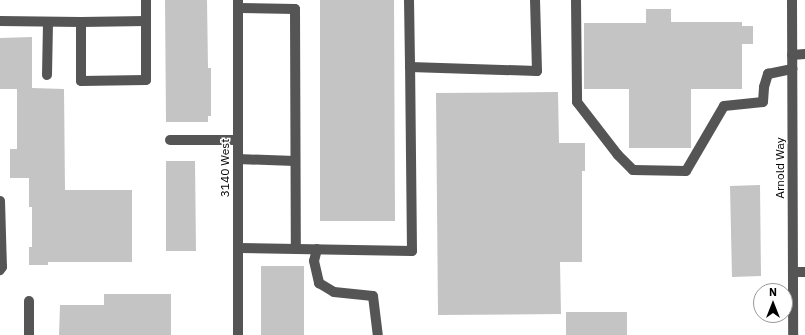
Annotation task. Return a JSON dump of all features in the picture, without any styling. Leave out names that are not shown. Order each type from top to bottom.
[{"type":"street","points":[[81,22],[81,81],[146,80],[146,0]]},
{"type":"street","points":[[238,248],[412,250],[409,0]]},
{"type":"street","points":[[410,67],[537,71],[535,0]]},
{"type":"street","points":[[576,0],[577,102],[618,155],[633,170],[686,171],[724,106],[763,102],[764,87],[768,74],[792,69]]},
{"type":"street","name":"Arnold Way","points":[[792,0],[793,335]]},
{"type":"street","points":[[238,4],[295,9],[296,248]]},
{"type":"street","name":"3140 West","points":[[238,4],[238,335]]},
{"type":"street","points":[[0,21],[146,21]]},
{"type":"street","points":[[47,75],[48,22]]},
{"type":"street","points":[[792,55],[805,54]]},
{"type":"street","points":[[170,140],[238,140]]},
{"type":"street","points":[[238,160],[295,161]]},
{"type":"street","points":[[0,201],[2,267],[0,270]]},
{"type":"street","points":[[317,249],[314,261],[319,283],[334,292],[373,296],[378,335]]},
{"type":"street","points":[[793,272],[805,272]]},
{"type":"street","points":[[29,301],[29,335]]},
{"type":"building","points":[[165,0],[207,0],[208,68],[211,68],[211,116],[208,116],[208,122],[166,122]]},
{"type":"building","points":[[320,0],[394,0],[395,221],[320,221]]},
{"type":"building","points":[[646,9],[671,9],[671,22],[742,22],[742,26],[753,26],[753,44],[742,44],[742,89],[691,89],[691,148],[629,148],[629,89],[584,89],[584,23],[646,23]]},
{"type":"building","points":[[32,37],[32,88],[64,89],[65,190],[132,190],[132,262],[48,262],[48,265],[29,265],[29,247],[32,247],[32,207],[29,207],[29,178],[10,178],[10,149],[17,149],[17,89],[0,89],[0,38]]},
{"type":"building","points":[[558,92],[559,143],[585,143],[585,171],[582,171],[582,262],[560,262],[561,314],[438,315],[436,93]]},
{"type":"building","points":[[166,161],[195,161],[196,251],[166,251]]},
{"type":"building","points":[[760,185],[761,276],[732,277],[730,186]]},
{"type":"building","points":[[261,266],[304,266],[304,335],[261,335]]},
{"type":"building","points":[[104,294],[171,294],[171,335],[59,335],[60,305],[104,305]]},
{"type":"building","points":[[566,312],[627,312],[627,335],[566,335]]}]
